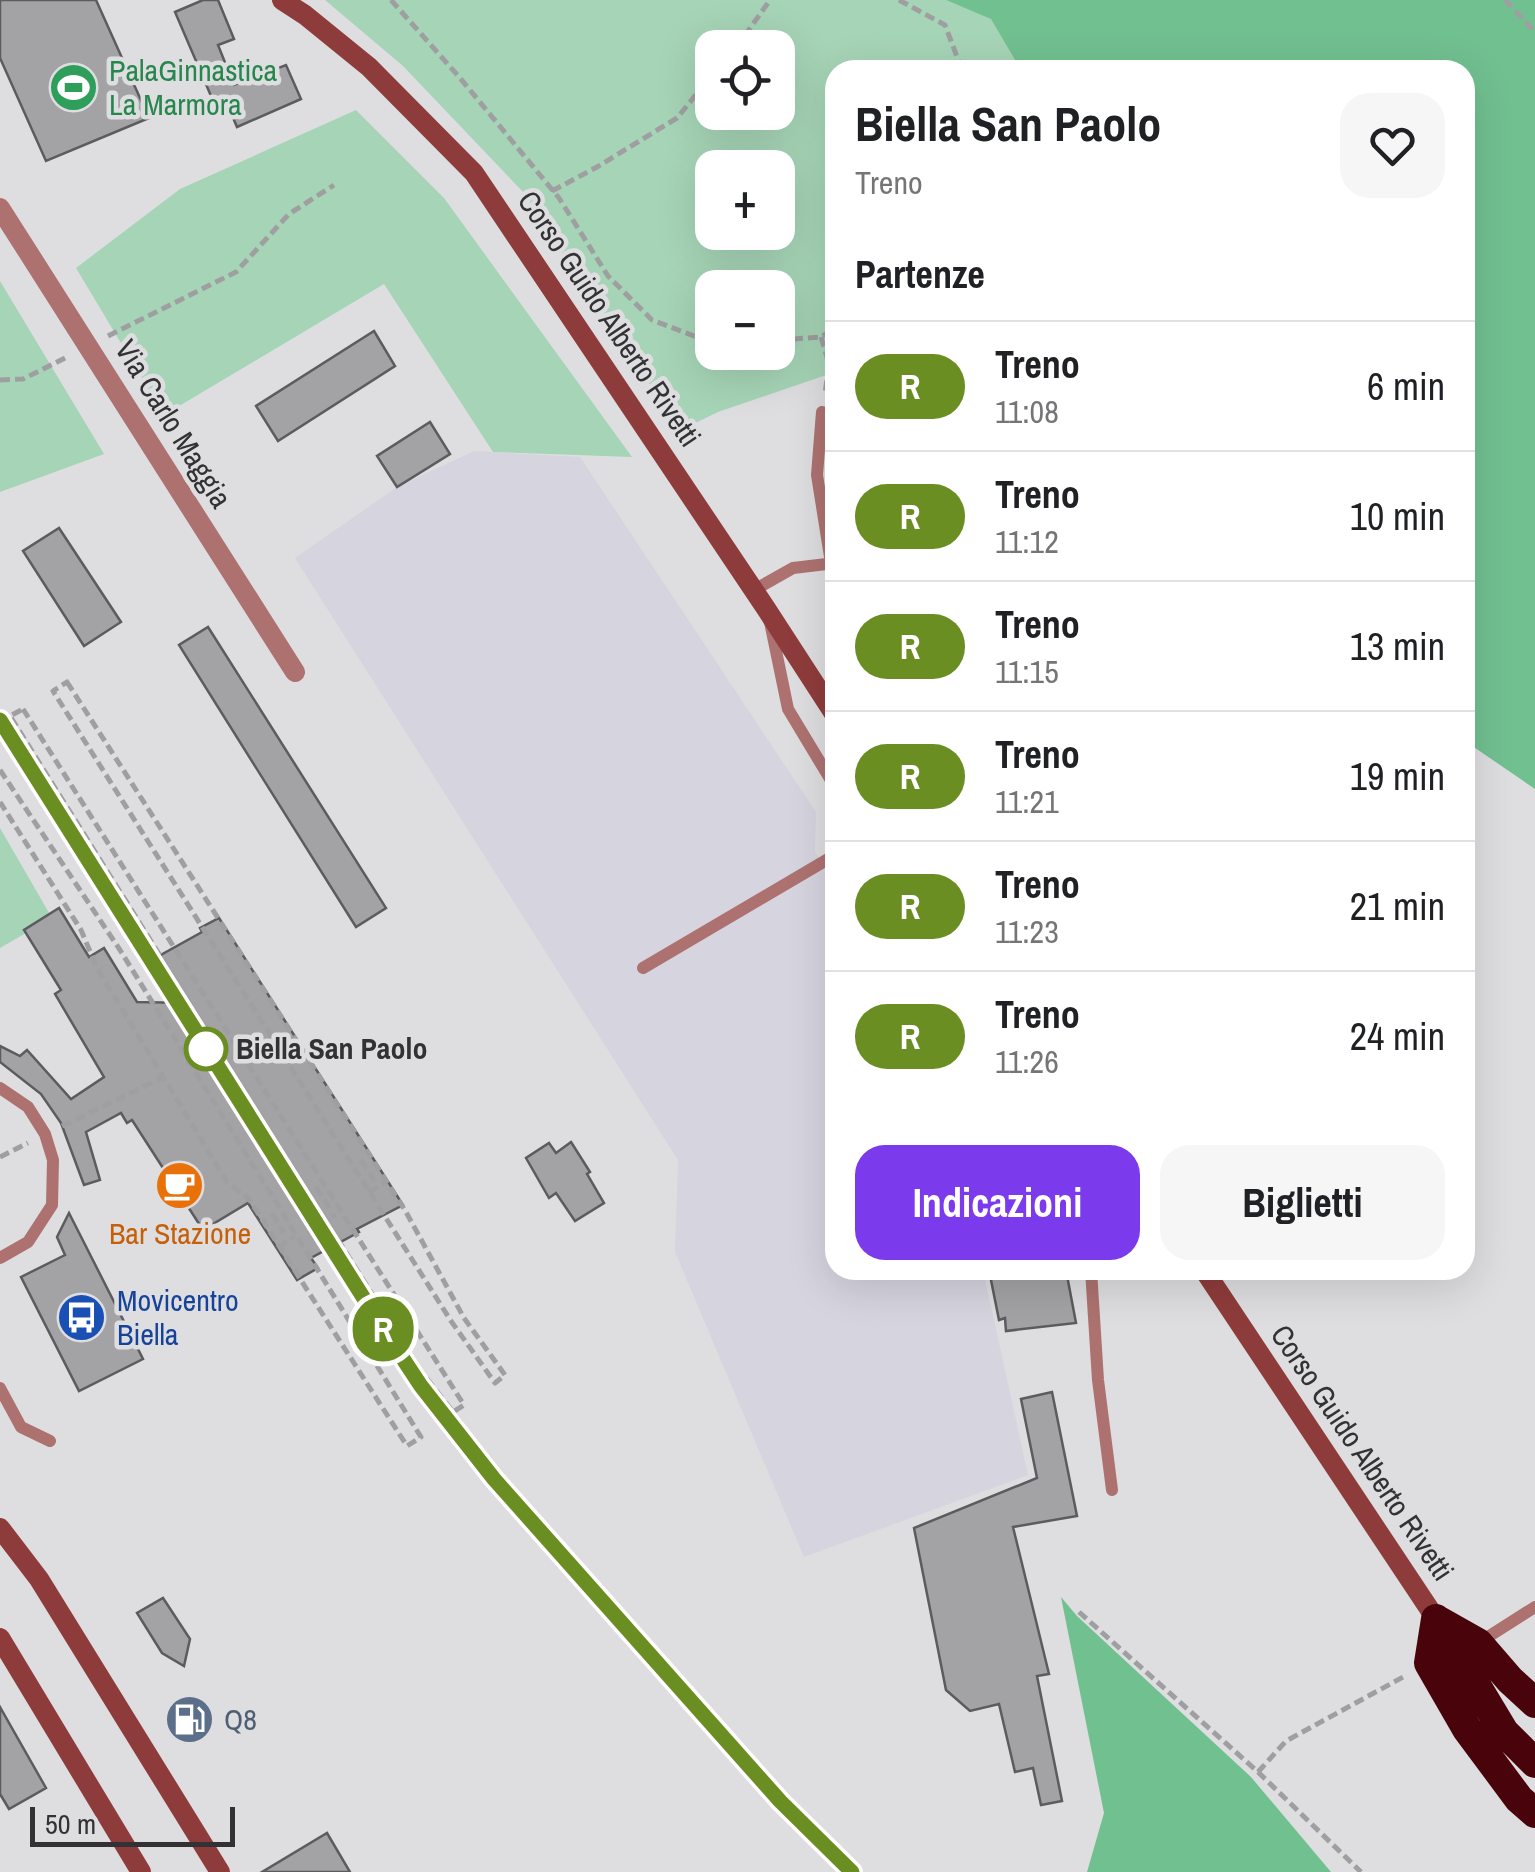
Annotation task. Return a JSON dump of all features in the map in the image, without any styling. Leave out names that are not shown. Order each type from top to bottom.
[{"type":"highway","points":[[1436,1619],[1478,1643],[1535,1703]]},
{"type":"highway","points":[[1436,1619],[1429,1662],[1466,1730],[1519,1799],[1535,1813]]},
{"type":"highway","points":[[1436,1619],[1504,1732],[1535,1763]]},
{"type":"main road","name":"Corso Guido Alberto Rivetti","points":[[282,0],[369,67],[474,173],[825,700]]},
{"type":"main road","name":"Corso Guido Alberto Rivetti","points":[[1211,1280],[1436,1619]]},
{"type":"main road","points":[[0,1528],[39,1579],[220,1872]]},
{"type":"main road","points":[[0,1638],[141,1872]]},
{"type":"street","name":"Via Carlo Maggia","points":[[0,208],[295,672]]},
{"type":"lane","points":[[822,412],[816,475],[825,522]]},
{"type":"lane","points":[[754,590],[794,568],[825,564]]},
{"type":"lane","points":[[767,610],[788,710],[825,771]]},
{"type":"lane","points":[[643,968],[825,860]]},
{"type":"lane","points":[[0,1088],[28,1106],[45,1134],[53,1160],[52,1206],[28,1242],[0,1258]]},
{"type":"lane","points":[[1092,1280],[1098,1380],[1112,1490]]},
{"type":"lane","points":[[0,1388],[21,1427],[50,1441]]},
{"type":"lane","points":[[1478,1643],[1535,1607]]},
{"type":"path","points":[[392,0],[552,190],[608,276],[652,320],[695,336]]},
{"type":"path","points":[[749,30],[770,0]]},
{"type":"path","points":[[899,0],[945,25],[958,60]]},
{"type":"path","points":[[1505,0],[1535,32]]},
{"type":"path","points":[[552,190],[677,118],[695,96]]},
{"type":"path","points":[[0,380],[23,379],[236,272],[289,214],[334,184]]},
{"type":"path","points":[[795,339],[825,335]]},
{"type":"path","points":[[821,338],[825,351]]},
{"type":"path","points":[[822,412],[825,391]]},
{"type":"path","points":[[66,682],[387,1182],[464,1318],[505,1375],[495,1382],[470,1350],[352,1165],[53,691],[66,682]]},
{"type":"path","points":[[23,708],[320,1185],[340,1210],[464,1405],[453,1412],[417,1366],[308,1192],[10,716],[23,708]]},
{"type":"path","points":[[0,770],[120,950],[421,1438],[407,1446],[248,1198],[227,1182],[97,968],[81,930],[0,802]]},
{"type":"path","points":[[45,1134],[164,1077]]},
{"type":"path","points":[[0,1157],[30,1142]]},
{"type":"path","points":[[352,1165],[369,1155]]},
{"type":"path","points":[[361,1160],[377,1186]]},
{"type":"path","points":[[370,1192],[387,1182]]},
{"type":"path","points":[[308,1192],[320,1185]]},
{"type":"path","points":[[320,1185],[332,1213]]},
{"type":"path","points":[[262,1220],[280,1209]]},
{"type":"path","points":[[325,1219],[340,1210]]},
{"type":"path","points":[[272,1214],[288,1239]]},
{"type":"path","points":[[278,1247],[296,1236]]},
{"type":"path","points":[[1080,1612],[1258,1772],[1361,1872]]},
{"type":"path","points":[[1258,1772],[1286,1741],[1429,1662]]},
{"type":"shaded area","points":[[474,451],[580,457],[816,812],[815,852],[825,868],[825,1280],[985,1280],[1028,1475],[804,1557],[675,1252],[678,1160],[295,558],[397,487]]},
{"type":"green space","points":[[325,0],[946,0],[991,18],[1015,60],[825,60],[825,375],[718,412],[681,430],[600,313],[525,194],[403,66]]},
{"type":"green space","points":[[946,0],[1535,0],[1535,789],[1475,748],[1475,60],[1015,60],[991,19]]},
{"type":"green space","points":[[356,110],[444,198],[632,457],[493,452],[384,284],[164,415],[76,268],[180,189]]},
{"type":"green space","points":[[0,281],[104,454],[0,492]]},
{"type":"green space","points":[[0,828],[52,918],[0,948]]},
{"type":"green space","points":[[1061,1597],[1251,1777],[1331,1872],[1087,1872],[1104,1813]]},
{"type":"building","name":"PalaGinnastica La Marmora","points":[[0,0],[96,0],[149,118],[46,161],[0,58]]},
{"type":"building","points":[[203,0],[218,0],[234,39],[218,45],[234,85],[286,65],[301,99],[237,127],[228,106],[217,110],[175,12]]},
{"type":"building","points":[[374,331],[395,366],[278,441],[256,406]]},
{"type":"building","points":[[430,422],[450,454],[397,487],[377,456]]},
{"type":"building","points":[[59,528],[121,622],[84,646],[23,551]]},
{"type":"building","points":[[208,627],[386,908],[356,927],[179,645]]},
{"type":"building","points":[[59,908],[89,957],[104,948],[137,1002],[188,1003],[159,956],[219,918],[403,1205],[311,1258],[318,1268],[297,1280],[248,1203],[203,1230],[132,1120],[127,1123],[121,1113],[86,1132],[100,1180],[84,1185],[61,1123],[41,1094],[0,1062],[0,1046],[20,1056],[27,1050],[71,1099],[104,1077],[55,994],[61,990],[24,930]]},
{"type":"building","points":[[571,1142],[604,1203],[575,1221],[556,1193],[549,1198],[526,1158],[549,1143],[556,1153]]},
{"type":"building","name":"Movicentro Biella","points":[[69,1213],[143,1359],[79,1391],[21,1277],[65,1255],[57,1237]]},
{"type":"building","points":[[991,1280],[1068,1280],[1076,1323],[1006,1331],[1005,1318],[999,1320]]},
{"type":"building","points":[[1052,1392],[1077,1516],[1013,1527],[1049,1674],[1037,1676],[1062,1801],[1041,1805],[1033,1768],[1015,1772],[999,1704],[970,1711],[946,1690],[914,1528],[1037,1478],[1021,1399]]},
{"type":"building","points":[[163,1598],[190,1639],[184,1666],[162,1653],[137,1613]]},
{"type":"building","points":[[193,1697],[211,1726],[188,1739],[171,1711]]},
{"type":"building","points":[[0,1707],[46,1788],[9,1809],[0,1794]]},
{"type":"building","points":[[327,1833],[350,1872],[262,1872]]},
{"type":"railway","points":[[0,720],[421,1386],[509,1496],[663,1672],[852,1872]]},
{"type":"train","name":"R","points":[[0,720],[421,1386],[494,1479],[610,1612],[780,1801],[852,1872]]},
{"type":"place","name":"PalaGinnastica La Marmora","points":[[74,88]]},
{"type":"place","name":"Biella San Paolo","points":[[206,1049]]},
{"type":"place","name":"Bar Stazione","points":[[180,1185]]},
{"type":"place","name":"Movicentro Biella","points":[[82,1318]]},
{"type":"place","name":"Q8","points":[[189,1720]]}]
